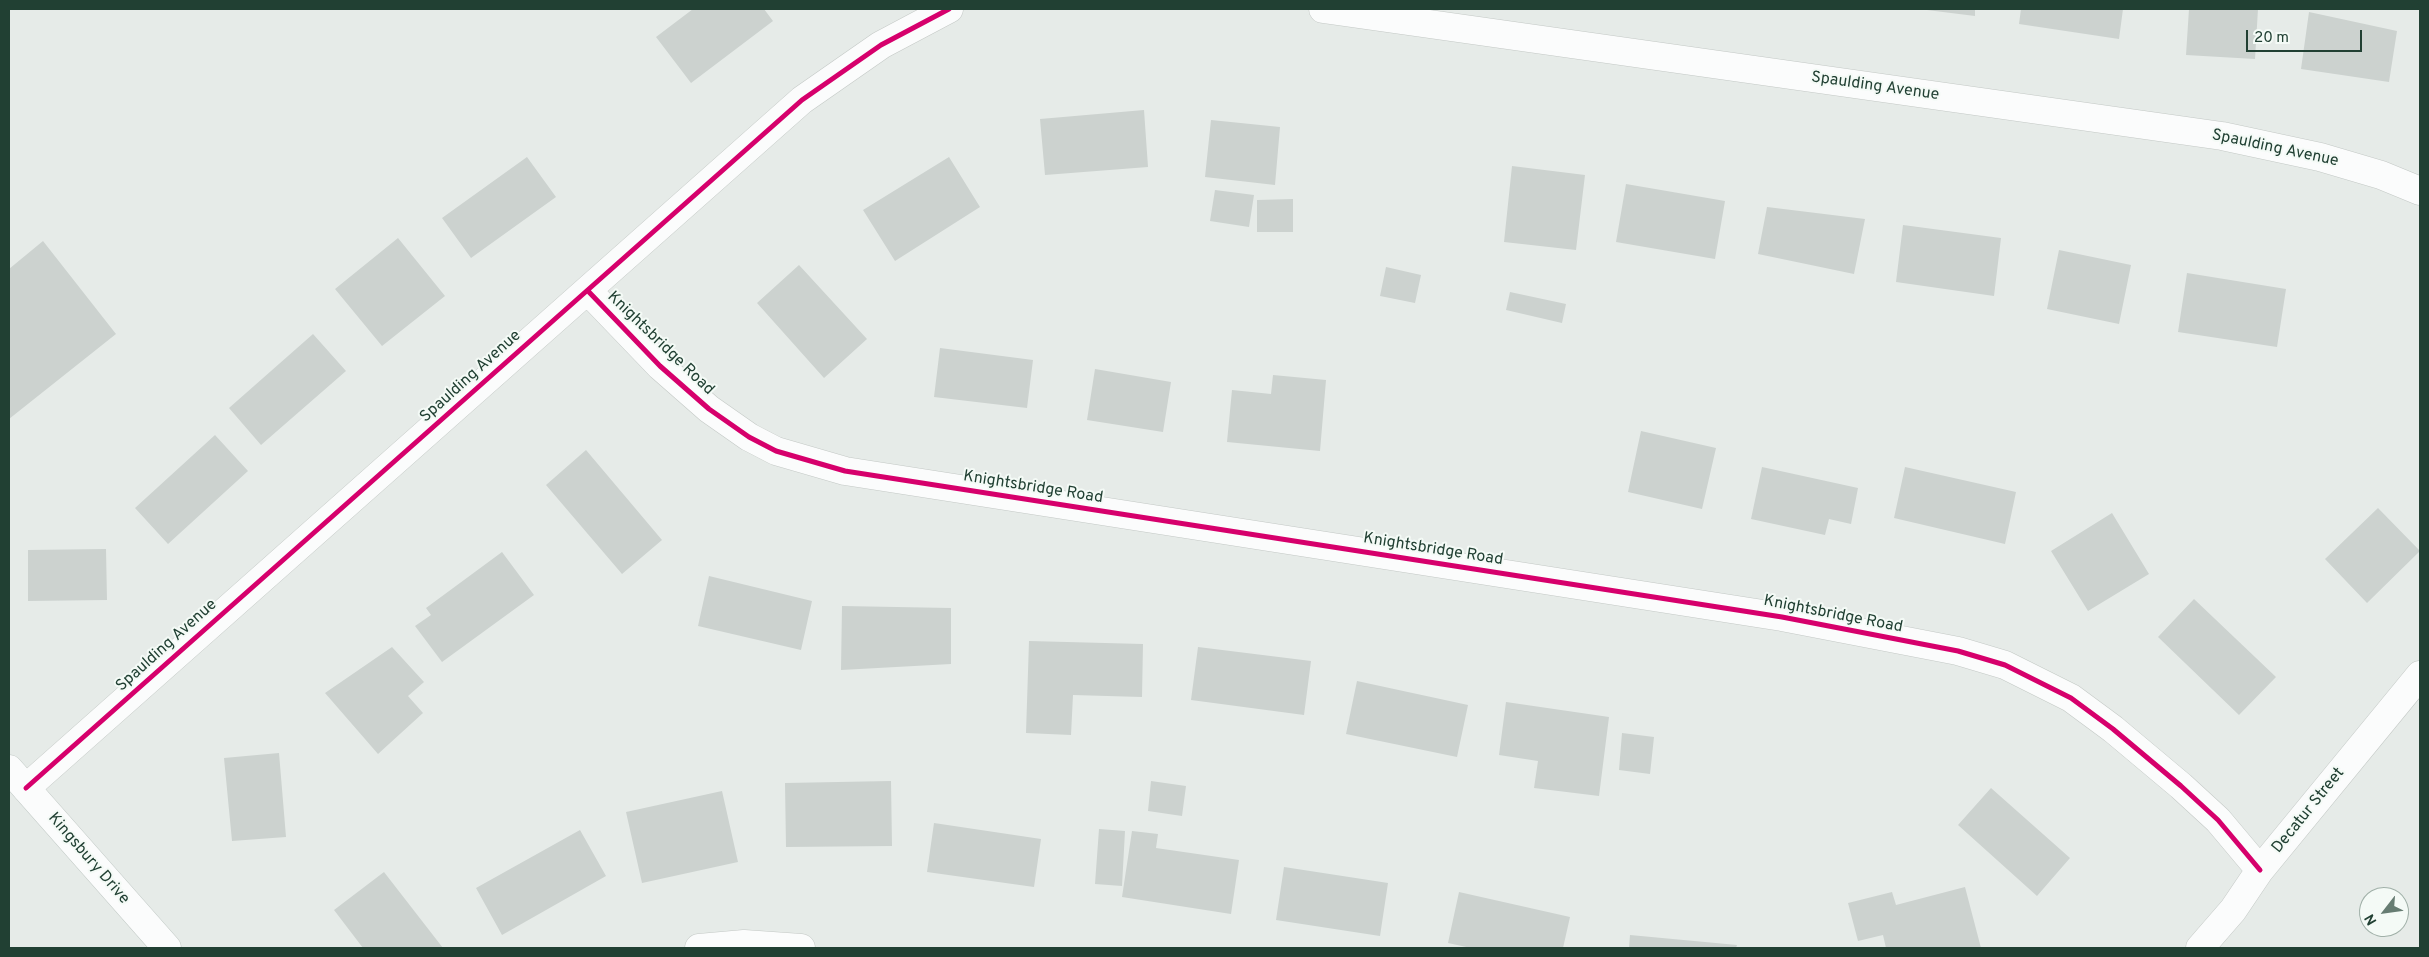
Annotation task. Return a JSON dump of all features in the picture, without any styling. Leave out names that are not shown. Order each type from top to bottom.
[{"type":"street","name":"Spaulding Avenue","points":[[17,778],[588,291],[802,100],[881,45],[949,9]]},
{"type":"street","name":"Spaulding Avenue","points":[[1323,9],[2222,136],[2320,157],[2381,175],[2420,191]]},
{"type":"street","name":"Knightsbridge Road","points":[[588,291],[660,366],[709,409],[748,437],[776,451],[845,471],[1782,617],[1958,651],[2004,665],[2071,698],[2113,729],[2218,820],[2260,870]]},
{"type":"street","name":"Decatur Street","points":[[2200,948],[2233,910],[2260,870],[2420,675]]},
{"type":"street","name":"Kingsbury Drive","points":[[17,778],[167,948]]},
{"type":"street","points":[[699,948],[744,944],[801,948]]},
{"type":"building","points":[[693,9],[764,9],[773,21],[691,83],[656,37]]},
{"type":"building","points":[[1919,9],[1975,9],[1975,16]]},
{"type":"building","points":[[2021,9],[2123,9],[2119,39],[2019,24]]},
{"type":"building","points":[[2189,9],[2258,9],[2255,59],[2186,55]]},
{"type":"building","points":[[2309,12],[2397,31],[2389,82],[2301,69]]},
{"type":"building","points":[[1144,110],[1148,167],[1045,175],[1040,119]]},
{"type":"building","points":[[1211,120],[1280,127],[1275,185],[1205,177]]},
{"type":"building","points":[[527,157],[556,197],[471,258],[442,218]]},
{"type":"building","points":[[949,157],[980,207],[895,261],[863,210]]},
{"type":"building","points":[[1512,166],[1585,175],[1576,250],[1504,242]]},
{"type":"building","points":[[1626,184],[1725,201],[1715,259],[1616,242]]},
{"type":"building","points":[[1215,190],[1254,195],[1249,227],[1210,221]]},
{"type":"building","points":[[1293,199],[1293,232],[1257,232],[1257,200]]},
{"type":"building","points":[[1767,207],[1865,219],[1854,274],[1758,254]]},
{"type":"building","points":[[1903,225],[2001,238],[1994,296],[1896,282]]},
{"type":"building","points":[[398,238],[445,296],[382,346],[335,289]]},
{"type":"building","points":[[43,241],[116,334],[9,419],[9,269]]},
{"type":"building","points":[[2059,250],[2131,265],[2119,324],[2047,309]]},
{"type":"building","points":[[799,265],[867,339],[824,378],[757,303]]},
{"type":"building","points":[[1386,267],[1421,275],[1415,303],[1380,296]]},
{"type":"building","points":[[2187,273],[2286,289],[2277,347],[2178,332]]},
{"type":"building","points":[[1510,292],[1566,304],[1562,323],[1506,310]]},
{"type":"building","points":[[313,334],[346,371],[261,445],[229,408]]},
{"type":"building","points":[[940,348],[1033,360],[1027,408],[934,397]]},
{"type":"building","points":[[1095,369],[1171,382],[1163,432],[1087,420]]},
{"type":"building","points":[[1273,375],[1326,380],[1320,451],[1227,442],[1232,390],[1271,394]]},
{"type":"building","points":[[1641,431],[1716,448],[1702,509],[1628,492]]},
{"type":"building","points":[[215,435],[248,471],[168,544],[135,508]]},
{"type":"building","points":[[586,450],[662,540],[622,574],[546,485]]},
{"type":"building","points":[[1762,467],[1858,488],[1851,524],[1829,519],[1825,535],[1751,519]]},
{"type":"building","points":[[1905,467],[2016,492],[2005,544],[1894,518]]},
{"type":"building","points":[[2378,508],[2420,551],[2367,603],[2325,559]]},
{"type":"building","points":[[2112,513],[2149,574],[2088,611],[2051,551]]},
{"type":"building","points":[[106,549],[107,600],[28,601],[28,550]]},
{"type":"building","points":[[502,552],[534,595],[442,662],[415,626],[431,615],[426,608]]},
{"type":"building","points":[[709,576],[812,601],[801,650],[698,626]]},
{"type":"building","points":[[2194,599],[2276,677],[2239,715],[2158,637]]},
{"type":"building","points":[[842,606],[951,608],[951,664],[841,670]]},
{"type":"building","points":[[1029,641],[1143,644],[1142,697],[1073,695],[1071,735],[1026,733]]},
{"type":"building","points":[[392,647],[424,682],[408,696],[423,713],[378,754],[325,693]]},
{"type":"building","points":[[1198,647],[1311,661],[1304,715],[1191,700]]},
{"type":"building","points":[[1357,681],[1468,705],[1457,757],[1346,734]]},
{"type":"building","points":[[1506,702],[1609,717],[1599,796],[1534,788],[1538,761],[1499,755]]},
{"type":"building","points":[[1622,733],[1654,737],[1650,774],[1619,770]]},
{"type":"building","points":[[279,753],[286,837],[232,841],[224,758]]},
{"type":"building","points":[[891,781],[892,846],[786,847],[785,783]]},
{"type":"building","points":[[1151,781],[1186,786],[1182,816],[1148,811]]},
{"type":"building","points":[[1991,788],[2070,858],[2037,896],[1958,825]]},
{"type":"building","points":[[722,791],[738,862],[642,883],[626,812]]},
{"type":"building","points":[[934,823],[1041,839],[1034,887],[927,872]]},
{"type":"building","points":[[1099,829],[1125,831],[1122,886],[1095,884]]},
{"type":"building","points":[[580,830],[606,876],[502,935],[476,888]]},
{"type":"building","points":[[1132,831],[1158,834],[1156,848],[1239,860],[1231,914],[1122,897]]},
{"type":"building","points":[[1284,867],[1388,883],[1380,936],[1276,920]]},
{"type":"building","points":[[384,872],[443,948],[363,948],[334,910]]},
{"type":"building","points":[[1965,887],[1981,948],[1886,948],[1883,935],[1858,941],[1848,903],[1892,892],[1896,905]]},
{"type":"building","points":[[1459,892],[1570,917],[1563,948],[1471,948],[1448,943]]},
{"type":"building","points":[[1630,935],[1737,945],[1736,948],[1629,948]]},
{"type":"cycle path","points":[[26,788],[802,100],[881,45],[949,9]]},
{"type":"cycle path","points":[[588,291],[660,366],[709,409],[749,437],[776,451],[845,471],[1782,617],[1958,651],[2005,665],[2071,698],[2113,729],[2218,820],[2260,870]]}]
